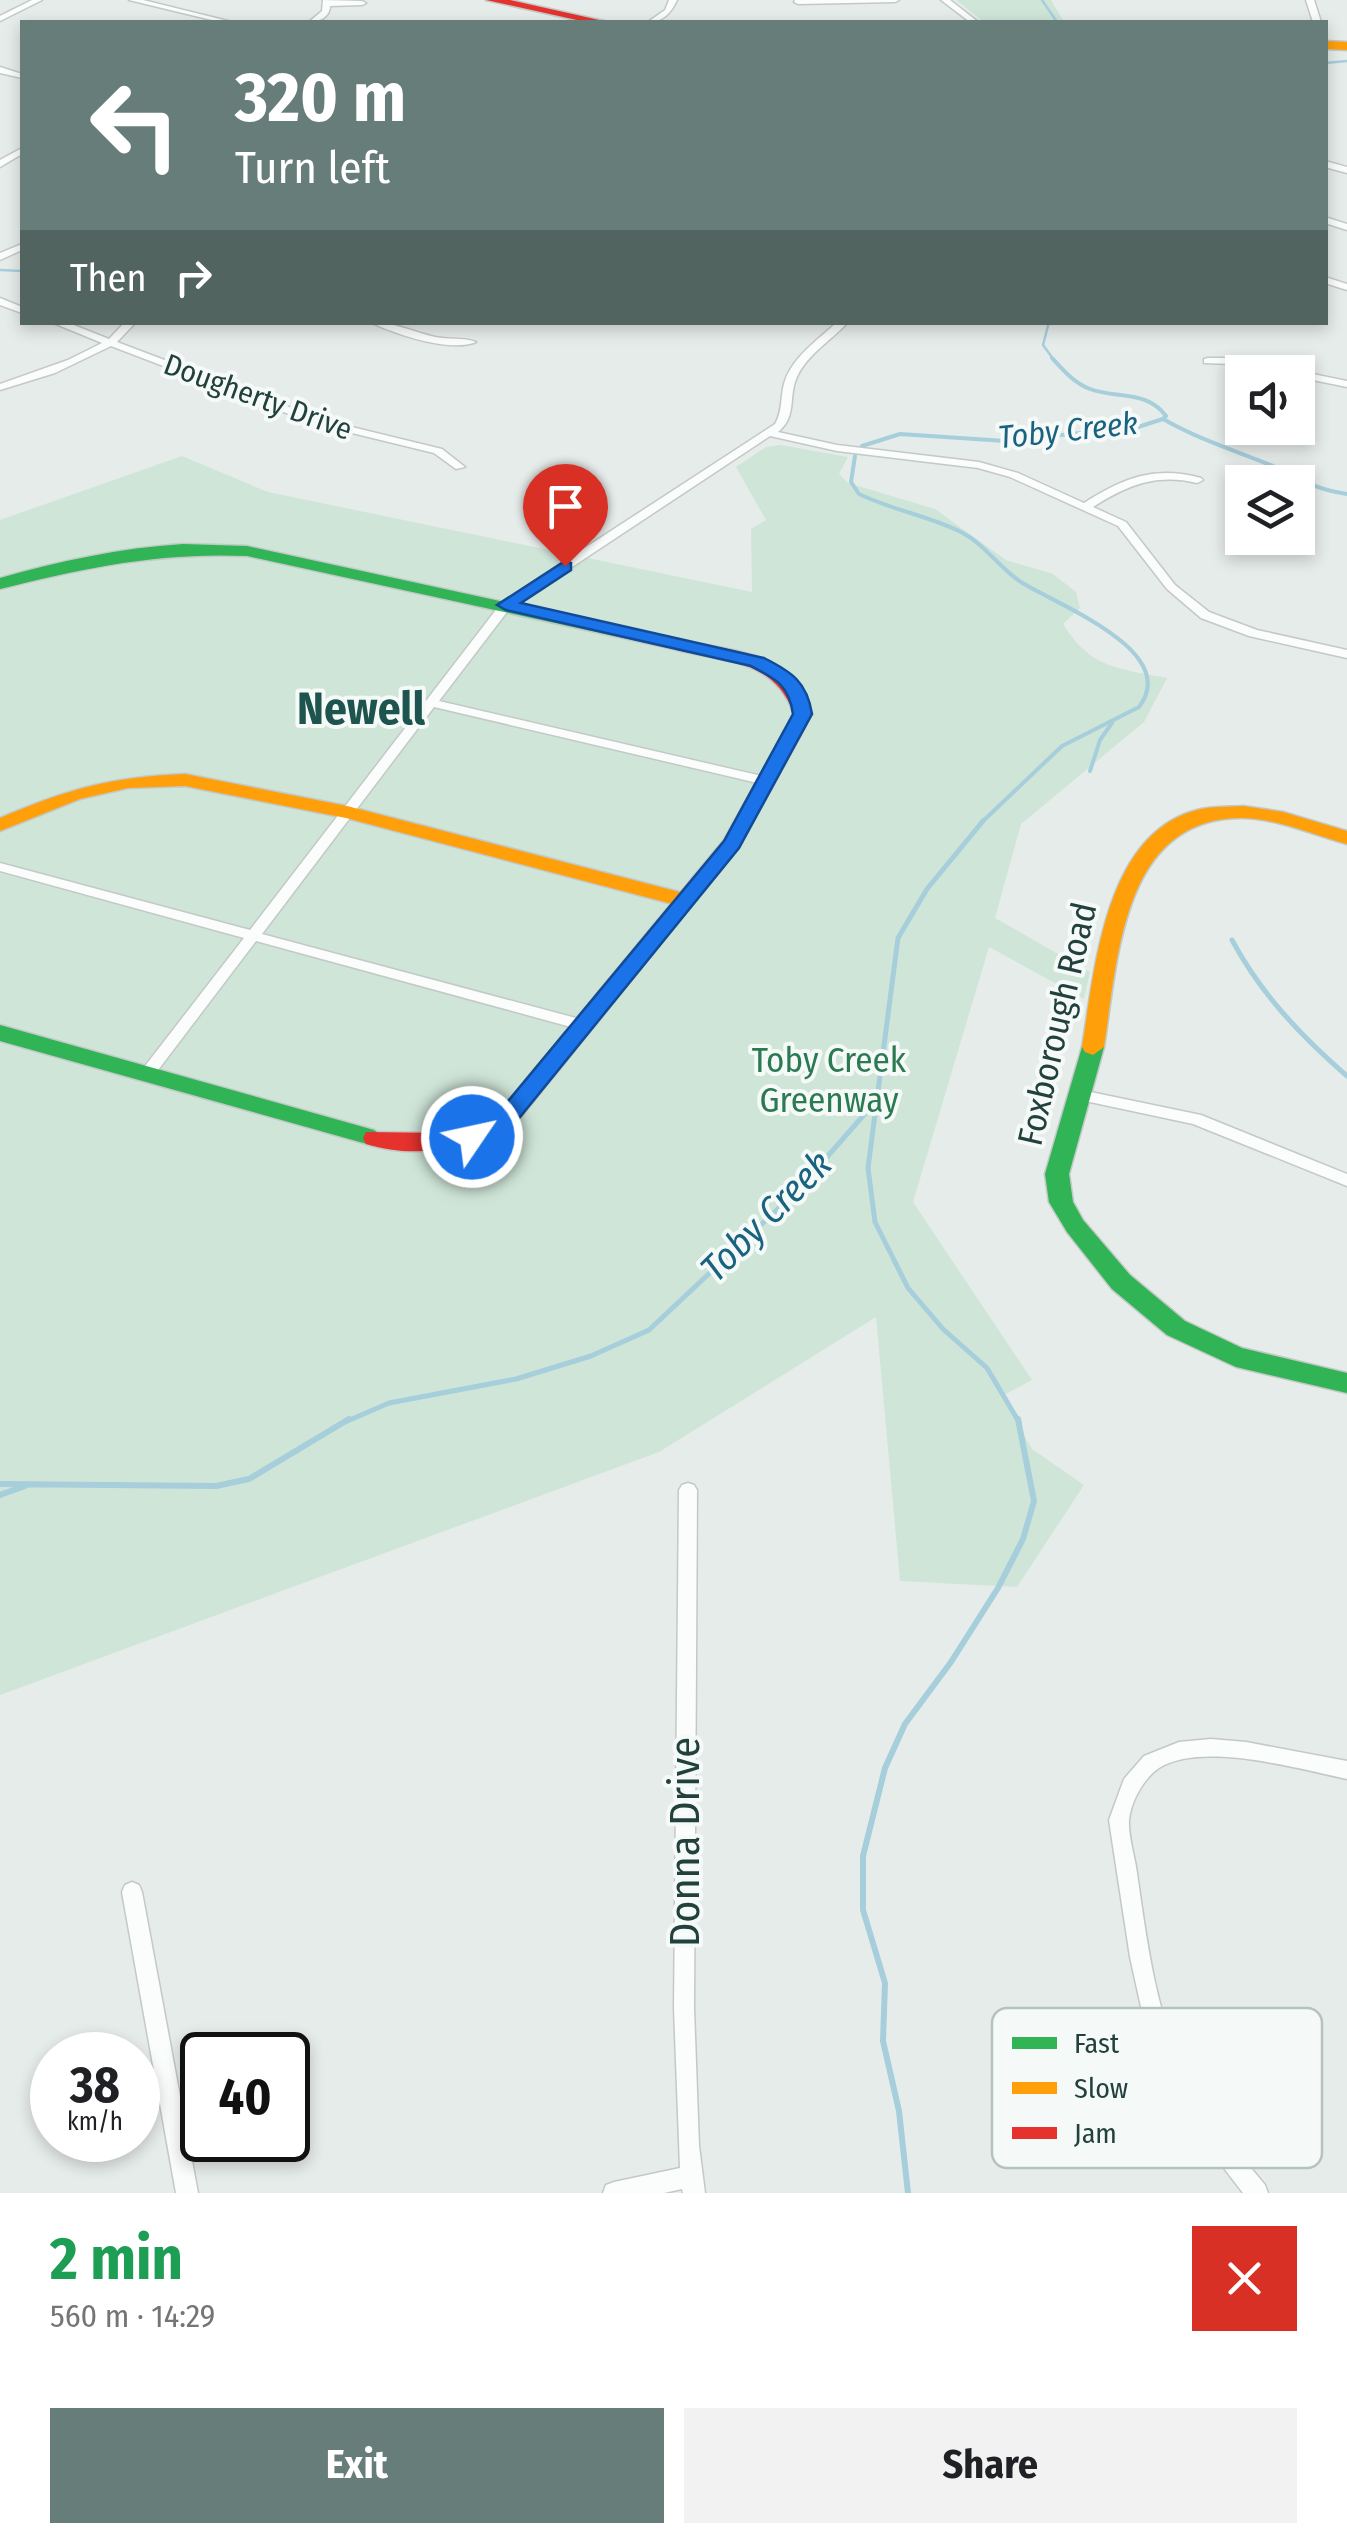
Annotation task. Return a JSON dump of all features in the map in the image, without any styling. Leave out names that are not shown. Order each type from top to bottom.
[{"type":"street","points":[[0,18],[38,0]]},
{"type":"street","points":[[134,0],[219,20]]},
{"type":"street","points":[[492,0],[592,20]]},
{"type":"street","points":[[655,20],[668,10],[673,0]]},
{"type":"street","points":[[798,2],[895,0]]},
{"type":"street","points":[[945,0],[971,20]]},
{"type":"street","points":[[327,2],[362,3]]},
{"type":"street","name":"Dougherty Drive","points":[[64,325],[319,422],[438,451],[460,466]]},
{"type":"street","points":[[0,387],[58,367],[126,331],[129,325]]},
{"type":"street","points":[[384,325],[438,342],[471,342]]},
{"type":"street","points":[[147,1074],[506,605],[769,433],[788,414],[789,385],[795,370],[840,325]]},
{"type":"street","points":[[1208,361],[1225,361]]},
{"type":"street","points":[[1315,377],[1347,384]]},
{"type":"street","points":[[769,433],[837,448],[979,466],[1014,475],[1122,524],[1171,587],[1205,614],[1253,633],[1347,654]]},
{"type":"street","points":[[1087,506],[1136,480],[1171,474],[1197,480]]},
{"type":"street","points":[[0,584],[68,562],[187,545],[247,551],[758,662],[787,677],[800,696],[803,714],[732,844],[512,1112],[472,1137],[423,1146],[362,1136],[0,1032]]},
{"type":"street","points":[[431,703],[766,781]]},
{"type":"street","points":[[0,825],[74,794],[128,782],[185,780],[347,812],[684,900]]},
{"type":"street","name":"Foxborough Road","points":[[1347,838],[1264,815],[1224,812],[1190,818],[1147,846],[1136,860],[1122,898],[1082,1094],[1057,1174],[1060,1200],[1068,1218],[1116,1278],[1153,1312],[1210,1349],[1260,1366],[1347,1383]]},
{"type":"street","points":[[0,867],[582,1025]]},
{"type":"street","points":[[1082,1094],[1196,1119],[1347,1180]]},
{"type":"street","name":"Donna Drive","points":[[688,1490],[684,2008],[693,2184]]},
{"type":"street","points":[[1155,2008],[1119,1820],[1130,1781],[1146,1762],[1171,1751],[1198,1747],[1347,1770]]},
{"type":"street","points":[[132,1892],[188,2193]]},
{"type":"street","points":[[1237,2168],[1257,2193]]},
{"type":"street","points":[[614,2193],[693,2184]]},
{"type":"green space","points":[[956,0],[1051,0],[1063,20],[981,20]]},
{"type":"green space","name":"Toby Creek Greenway","points":[[781,445],[848,457],[839,474],[848,483],[935,509],[1006,560],[1053,574],[1076,592],[1080,608],[1063,624],[1084,650],[1107,664],[1167,678],[1144,722],[1021,824],[995,918],[1090,972],[1084,999],[989,947],[913,1202],[1032,1380],[1002,1396],[1032,1449],[1084,1485],[1017,1587],[900,1581],[876,1317],[659,1452],[0,1695],[0,520],[182,456],[268,492],[752,592],[751,529],[766,520],[736,467],[766,447]]},
{"type":"waterway","name":"Toby Creek","points":[[1042,0],[1056,20]]},
{"type":"waterway","points":[[1328,63],[1347,61]]},
{"type":"waterway","points":[[0,270],[20,271]]},
{"type":"waterway","name":"Toby Creek","points":[[1048,325],[1043,345],[1054,360]]},
{"type":"waterway","name":"Toby Creek","points":[[1052,358],[1084,386],[1150,402],[1166,416],[1163,419]]},
{"type":"waterway","name":"Toby Creek","points":[[862,446],[900,434],[1005,441],[1138,427],[1163,419]]},
{"type":"waterway","points":[[1163,419],[1316,486],[1347,494]]},
{"type":"waterway","name":"Toby Creek","points":[[855,456],[851,482],[859,494],[970,537],[1021,582],[1109,632],[1130,649],[1143,667],[1148,686],[1139,707],[1062,746],[983,821]]},
{"type":"waterway","points":[[1090,771],[1100,740],[1112,723]]},
{"type":"waterway","name":"Toby Creek","points":[[877,1100],[898,938],[927,889],[983,821]]},
{"type":"waterway","points":[[1232,940],[1283,1013],[1347,1076]]},
{"type":"waterway","name":"Toby Creek","points":[[345,1422],[389,1403],[516,1379],[591,1356],[649,1330],[798,1190],[877,1100]]},
{"type":"waterway","points":[[877,1100],[868,1168],[875,1222],[908,1288],[943,1329],[987,1368],[1018,1421]]},
{"type":"waterway","name":"Toby Creek","points":[[0,1484],[216,1486],[249,1479],[349,1419]]},
{"type":"waterway","points":[[908,2193],[899,2111],[883,2041],[885,1983],[863,1910],[863,1856],[885,1768],[905,1724],[951,1662],[998,1588],[1023,1539],[1034,1501],[1018,1421]]},
{"type":"waterway","name":"Toby Creek","points":[[0,1495],[25,1486]]},
{"type":"traffic: fast","points":[[0,584],[122,555],[183,550],[247,551],[683,646]]},
{"type":"traffic: fast","points":[[0,1033],[374,1138]]},
{"type":"traffic: fast","points":[[1093,1047],[1057,1174],[1061,1202],[1075,1226],[1121,1282],[1176,1328],[1236,1357],[1347,1383]]},
{"type":"traffic: slow","points":[[1328,45],[1347,46]]},
{"type":"traffic: slow","points":[[0,825],[74,794],[128,782],[185,780],[347,812],[684,900]]},
{"type":"traffic: slow","points":[[1093,1047],[1105,970],[1126,891],[1143,858],[1168,831],[1200,815],[1243,812],[1283,818],[1347,838]]},
{"type":"traffic: jam","points":[[492,0],[592,20]]},
{"type":"traffic: jam","points":[[374,1138],[446,1142],[477,1132],[512,1112],[732,843],[803,714],[786,681],[772,671],[738,657],[683,646]]},
{"type":"district","name":"Newell","points":[[361,709]]},
{"type":"route","points":[[472,1137],[512,1112],[732,844],[803,714],[800,696],[787,677],[758,662],[506,605],[565,566]]}]
